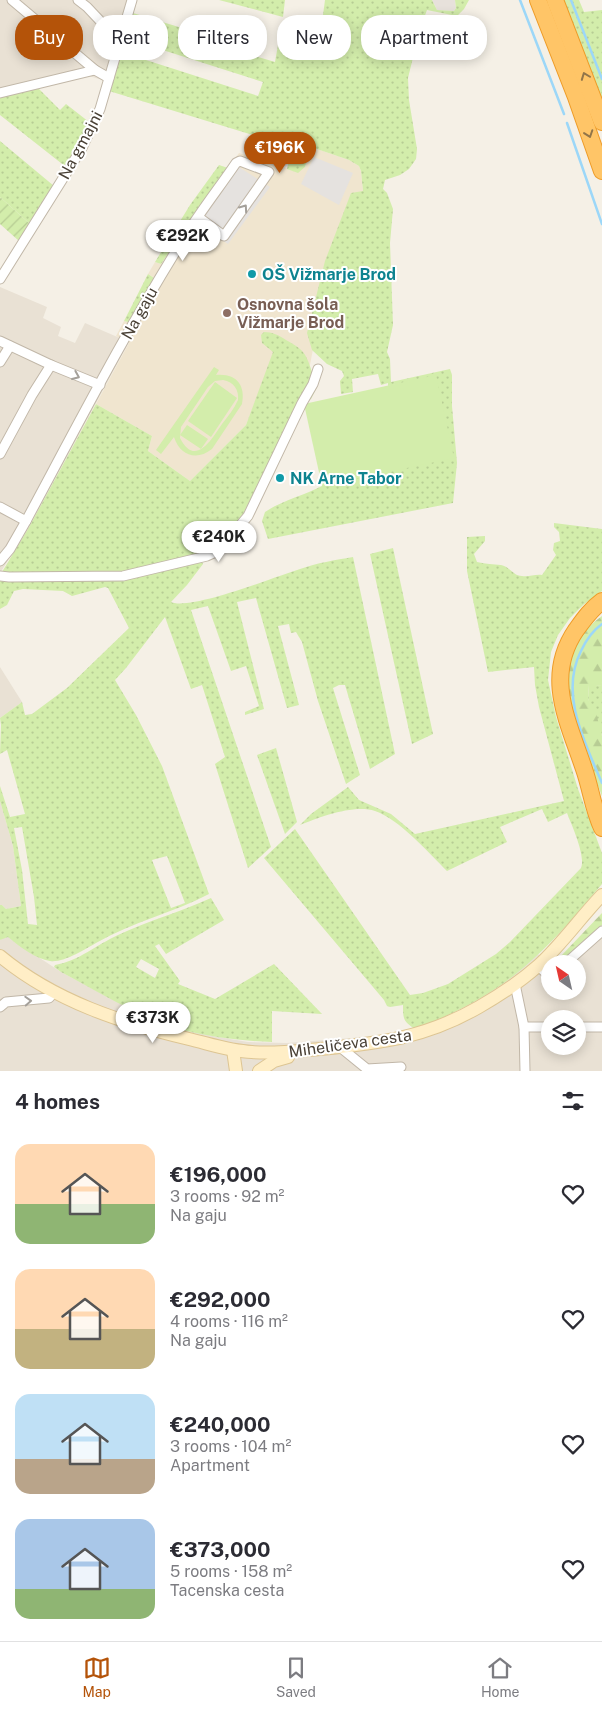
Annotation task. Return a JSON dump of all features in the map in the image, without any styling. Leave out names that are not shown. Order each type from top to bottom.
[{"type":"highway","points":[[538,0],[602,170]]},
{"type":"highway","points":[[555,0],[602,122]]},
{"type":"highway","points":[[602,602],[586,617],[576,630],[566,648],[560,674],[560,693],[564,710],[602,828]]},
{"type":"highway","points":[[576,630],[602,612]]},
{"type":"highway","points":[[590,787],[602,808]]},
{"type":"street","points":[[12,0],[95,70],[110,78]]},
{"type":"street","points":[[78,0],[95,15]]},
{"type":"street","name":"Na gmajni","points":[[128,15],[132,0]]},
{"type":"street","name":"Na gmajni","points":[[0,279],[82,148],[100,109],[115,60]]},
{"type":"street","points":[[0,93],[95,70]]},
{"type":"street","name":"Na gaju","points":[[0,561],[10,549],[26,521],[149,294],[198,217],[236,163],[240,161],[269,172],[224,236],[198,217]]},
{"type":"street","points":[[0,341],[100,385]]},
{"type":"street","points":[[0,362],[10,346]]},
{"type":"street","points":[[0,454],[32,395],[51,365]]},
{"type":"street","points":[[0,576],[123,576],[216,552],[248,516],[313,384],[318,369]]},
{"type":"street","points":[[0,507],[26,521]]},
{"type":"street","name":"Miheličeva cesta","points":[[0,956],[26,976],[54,992],[83,1006],[141,1027],[233,1050],[273,1053],[340,1047],[391,1041],[432,1030],[480,1007],[538,966],[602,895]]},
{"type":"street","points":[[575,955],[602,931]]},
{"type":"street","points":[[515,984],[524,1028],[524,1071]]},
{"type":"street","points":[[0,1008],[6,1002],[49,998],[54,992]]},
{"type":"street","points":[[524,1028],[541,1028]]},
{"type":"street","points":[[586,1028],[602,1028]]},
{"type":"street","points":[[340,1047],[367,1070],[401,1068]]},
{"type":"street","points":[[259,1071],[274,1061],[320,1049]]},
{"type":"street","points":[[233,1050],[236,1071]]},
{"type":"shaded area","points":[[0,0],[137,0],[132,15],[93,15],[93,60],[119,60],[112,83],[89,76],[0,97]]},
{"type":"shaded area","points":[[432,0],[455,0],[456,8],[454,11],[437,10]]},
{"type":"shaded area","name":"Osnovna šola Vižmarje Brod","points":[[311,147],[349,160],[359,166],[363,191],[324,290],[310,365],[276,348],[246,425],[190,481],[148,451],[152,436],[96,404],[129,343],[116,336],[124,321],[128,322],[131,318],[154,278],[148,274],[155,262],[161,264],[239,153],[298,172],[305,167]]},
{"type":"shaded area","points":[[314,157],[353,173],[339,205],[301,184]]},
{"type":"shaded area","points":[[239,167],[270,187],[228,244],[198,224]]},
{"type":"shaded area","points":[[0,287],[47,307],[43,318],[61,327],[58,336],[75,343],[85,323],[129,342],[28,529],[0,573]]},
{"type":"shaded area","points":[[0,667],[22,702],[0,718]]},
{"type":"shaded area","points":[[0,801],[13,846],[21,906],[6,909],[0,905]]},
{"type":"shaded area","points":[[602,925],[602,1071],[0,1071],[0,940],[3,938],[8,937],[61,972],[144,1016],[170,1024],[184,1025],[183,1030],[248,1042],[287,1043],[390,1035],[438,1020],[462,1009],[509,979],[538,954],[541,956],[541,1000],[586,1000],[586,955],[569,955]]},
{"type":"green space","points":[[219,0],[285,0],[283,15],[277,15]]},
{"type":"green space","points":[[325,0],[432,0],[437,10],[454,11],[456,8],[455,0],[469,0],[458,15],[427,10],[425,15],[361,15],[361,60],[412,60],[408,78],[409,100],[417,149],[416,159],[409,169],[400,175],[385,180],[383,189],[387,193],[393,209],[390,243],[393,325],[387,352],[390,359],[391,382],[450,369],[452,375],[452,406],[457,463],[453,503],[268,539],[262,521],[265,512],[322,486],[436,376],[388,386],[388,383],[381,385],[378,374],[352,379],[353,392],[341,394],[340,381],[344,376],[342,371],[327,364],[312,350],[307,333],[325,261],[351,193],[363,191],[359,166],[349,160],[311,147],[305,167],[298,173],[287,169],[292,147],[109,91],[119,60],[146,60],[258,96],[263,82],[194,60],[267,60],[275,62],[277,51],[277,60],[351,60],[351,15],[323,15]]},
{"type":"green space","points":[[564,0],[579,0],[584,12],[602,10],[602,99]]},
{"type":"green space","points":[[168,24],[178,27],[178,55],[168,52]]},
{"type":"green space","points":[[38,88],[60,110],[66,104],[89,122],[66,167],[0,115],[0,97]]},
{"type":"green space","points":[[0,141],[54,186],[30,224],[0,197]]},
{"type":"green space","points":[[219,165],[228,168],[161,264],[155,262],[190,205]]},
{"type":"green space","points":[[0,197],[30,224],[19,241],[0,224]]},
{"type":"green space","points":[[148,274],[154,278],[131,318],[128,322],[124,321]]},
{"type":"green space","points":[[264,332],[278,335],[304,353],[317,387],[311,399],[301,402],[243,514],[214,549],[205,554],[125,574],[14,575],[2,572],[28,529],[96,404],[152,436],[148,451],[190,481],[246,425],[273,352],[262,343],[261,335]]},
{"type":"green space","points":[[214,367],[219,370],[216,375],[229,376],[238,382],[242,391],[242,404],[212,449],[201,455],[190,455],[180,449],[174,437],[161,454],[156,450]],"holes":[[[215,381],[227,381],[237,390],[238,400],[208,443],[197,451],[191,451],[180,438],[181,427],[208,387]]]},
{"type":"green space","points":[[436,375],[454,458],[322,486],[304,404]]},
{"type":"green space","points":[[215,382],[237,398],[211,437],[188,421]]},
{"type":"green space","points":[[187,425],[208,439],[201,449],[180,435]]},
{"type":"green space","points":[[554,523],[602,529],[602,591],[583,605],[570,618],[558,635],[551,652],[548,680],[556,717],[578,789],[602,853],[602,884],[560,933],[506,982],[477,1000],[415,1029],[404,1019],[403,1005],[387,1006],[384,1000],[264,858],[295,829],[410,995],[423,993],[448,984],[496,954],[510,942],[581,868],[582,856],[567,813],[548,822],[542,809],[500,827],[507,842],[447,871],[404,829],[394,821],[375,811],[367,809],[347,810],[300,825],[311,814],[348,787],[359,800],[391,814],[415,834],[564,801],[539,707],[534,667],[488,672],[467,571],[467,537],[485,536],[485,541],[474,554],[477,562],[504,566],[519,576],[542,575],[556,555],[553,550],[554,543],[560,541],[559,532],[554,527]]},
{"type":"green space","points":[[393,548],[433,734],[412,744],[370,554]]},
{"type":"green space","points":[[353,557],[395,754],[370,769],[345,685],[333,688],[360,775],[346,784],[318,701],[302,642],[296,632],[291,633],[289,624],[278,626],[299,705],[287,708],[256,598],[237,602],[264,709],[245,715],[245,712],[259,706],[246,666],[231,671],[208,606],[191,610],[271,847],[248,868],[215,764],[225,757],[202,685],[191,689],[165,617],[115,680],[136,715],[162,766],[209,894],[124,929],[62,960],[50,961],[39,958],[8,937],[0,940],[0,905],[6,909],[21,906],[13,846],[0,801],[0,786],[10,817],[25,814],[7,750],[0,754],[0,718],[22,702],[25,715],[32,714],[67,688],[129,628],[108,588],[105,587],[72,596],[63,591],[23,589],[14,591],[7,605],[0,609],[0,579],[129,579],[202,562],[203,564],[187,585],[171,602],[181,603],[196,602],[306,567]],"holes":[[[22,827],[34,897],[37,925],[28,924],[22,870],[14,828]],[[167,856],[185,903],[171,908],[152,860]]]},
{"type":"green space","points":[[602,616],[602,686],[589,685],[588,699],[596,713],[602,736],[602,796],[575,725],[566,682],[569,662],[576,644],[587,629]]},
{"type":"green space","points":[[589,684],[602,686],[602,736],[588,699]]},
{"type":"green space","points":[[276,748],[297,822],[285,834],[257,755]]},
{"type":"green space","points":[[211,898],[224,920],[166,954],[159,944],[155,946],[180,981],[178,984],[215,999],[274,964],[322,1014],[272,1011],[272,1042],[204,1035],[182,1030],[183,1025],[152,1018],[136,1011],[54,967],[55,965],[72,960],[129,930]],"holes":[[[141,959],[159,969],[155,978],[136,967]]]},
{"type":"green space","points":[[602,913],[602,925],[569,955],[562,955]]},
{"type":"waterway","points":[[520,0],[564,114]]},
{"type":"waterway","points":[[571,0],[602,79]]},
{"type":"waterway","points":[[567,123],[602,224]]},
{"type":"waterway","points":[[602,624],[587,639],[583,647],[575,667],[573,684],[573,701],[577,718],[588,752],[602,783]]},
{"type":"place","name":"OŠ Vižmarje Brod","points":[[252,274]]},
{"type":"place","name":"Osnovna šola Vižmarje Brod","points":[[227,313]]},
{"type":"place","name":"NK Arne Tabor","points":[[280,478]]}]
